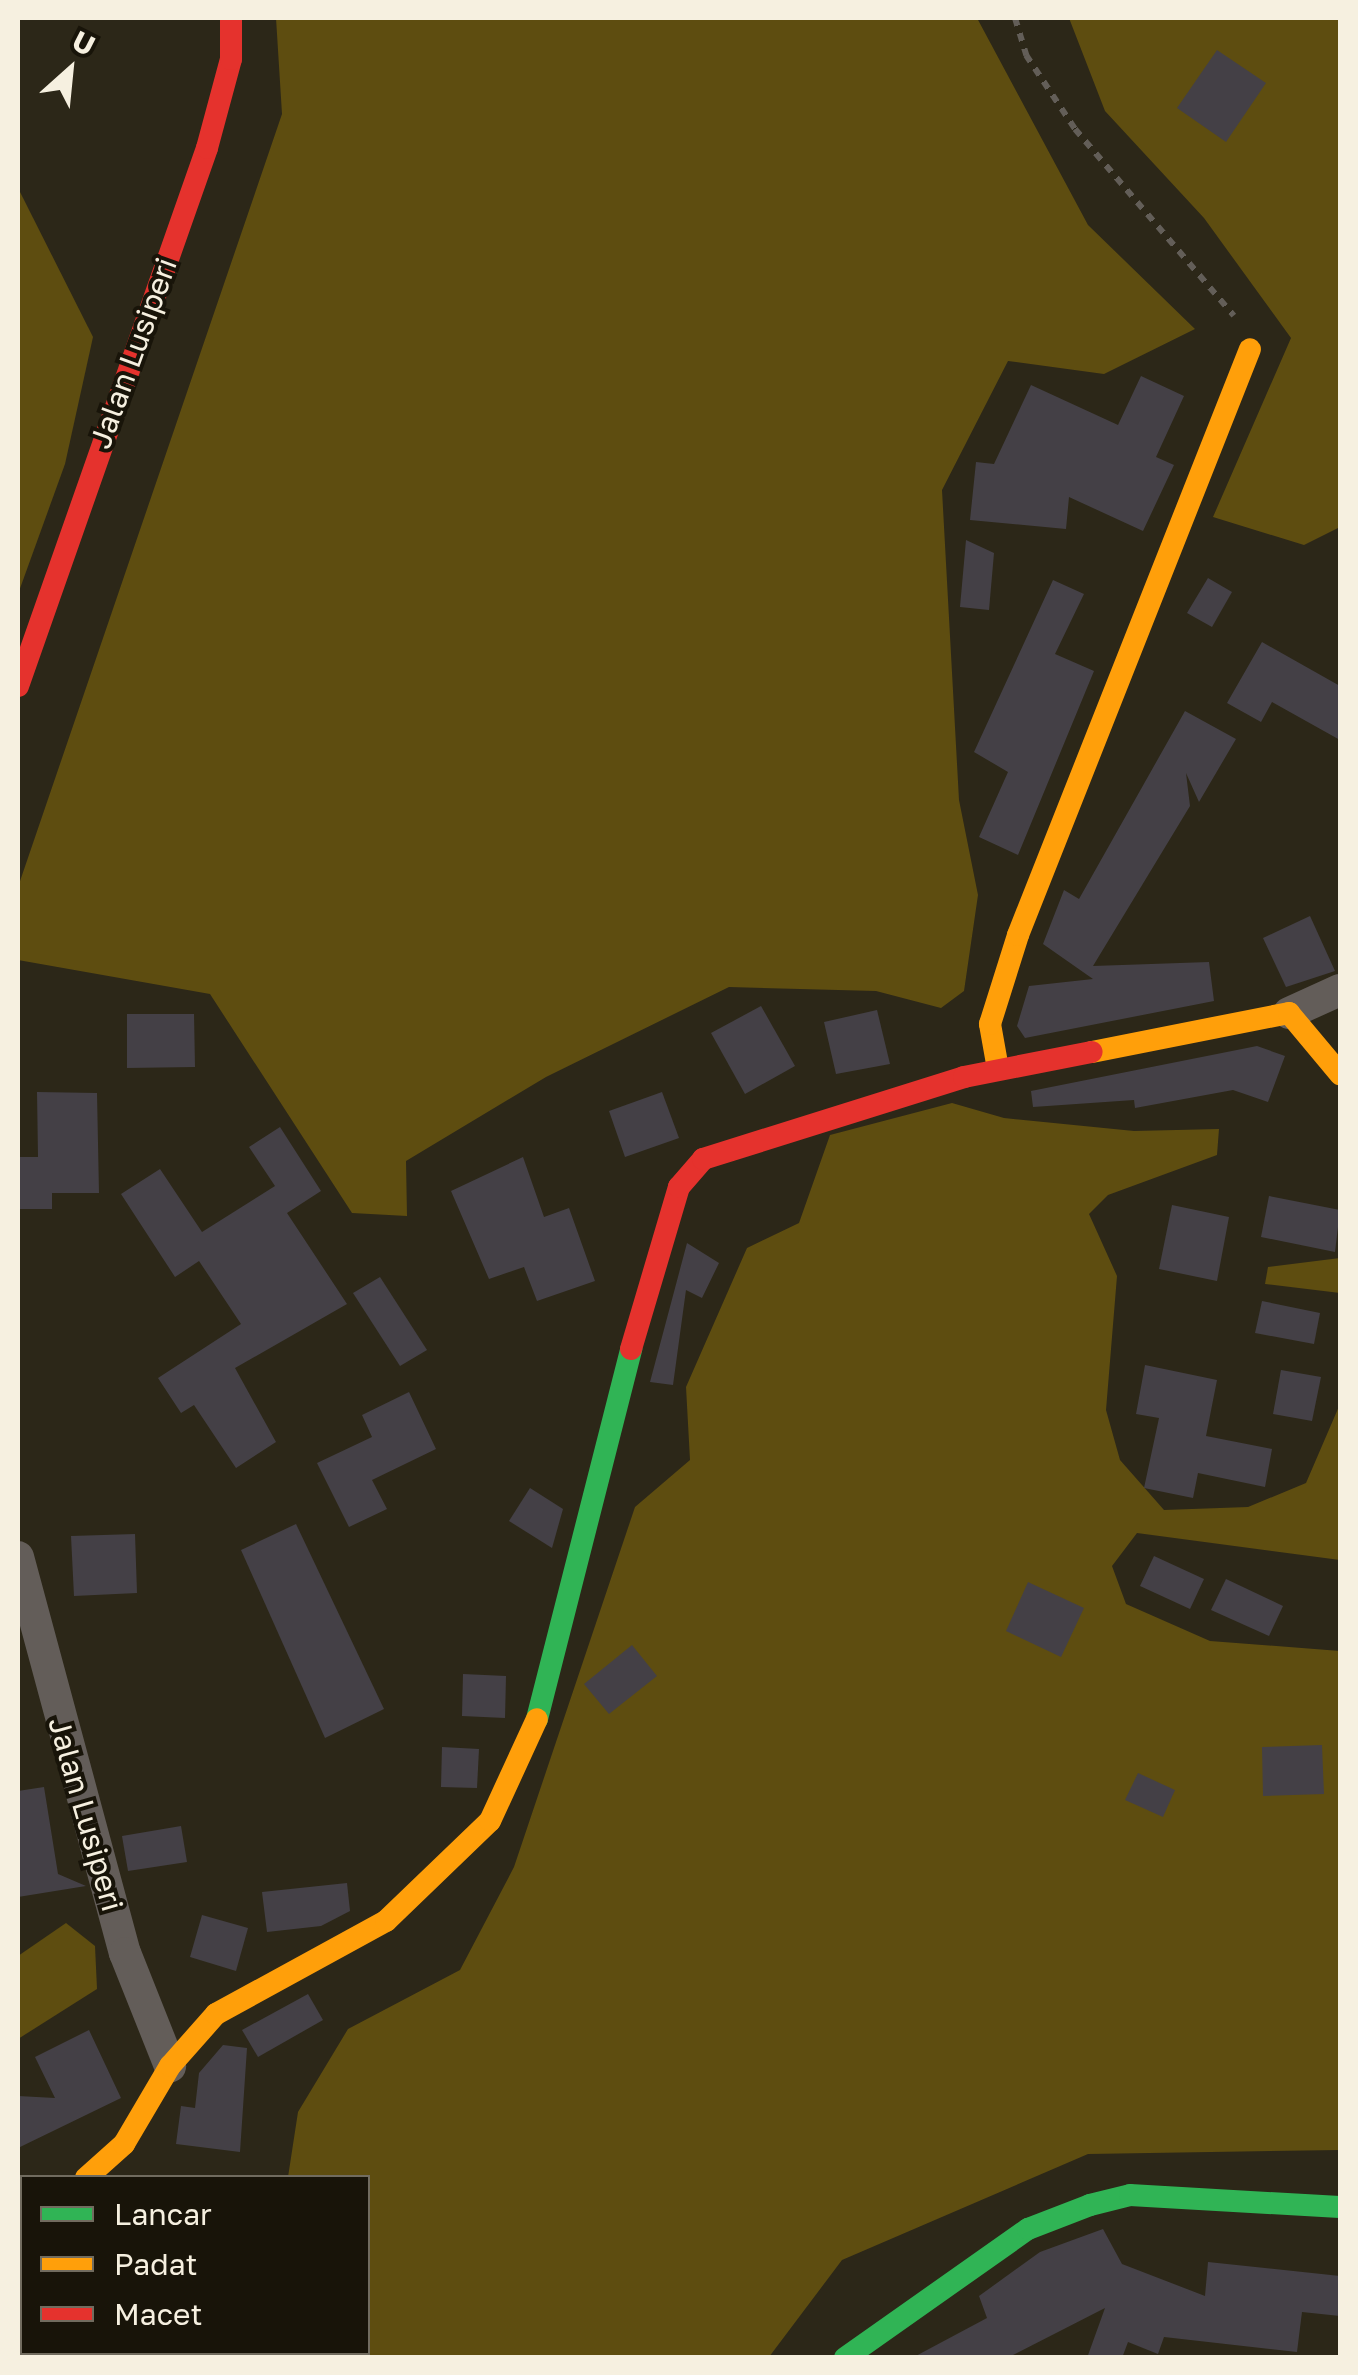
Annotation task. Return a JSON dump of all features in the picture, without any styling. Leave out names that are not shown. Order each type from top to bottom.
[{"type":"main road","name":"Jalan Lusiperi","points":[[18,686],[207,148],[231,59],[231,18]]},
{"type":"main road","points":[[998,1069],[990,1024],[1018,935],[1250,349]]},
{"type":"main road","points":[[89,2175],[124,2144],[170,2066],[216,2014],[386,1921],[490,1821],[533,1735],[655,1254],[690,1170],[756,1138],[998,1069],[1290,1012],[1340,1074]]},
{"type":"main road","points":[[845,2358],[1028,2230],[1090,2205],[1130,2195],[1340,2207]]},
{"type":"street","points":[[1290,1012],[1340,990]]},
{"type":"street","name":"Jalan Lusiperi","points":[[18,1556],[125,1953],[170,2066]]},
{"type":"path","points":[[1015,18],[1026,55],[1075,128],[1144,200],[1250,349]]},
{"type":"shaded area","points":[[276,18],[977,18],[1088,225],[1195,329],[1104,374],[1008,361],[942,490],[959,800],[978,895],[964,991],[941,1008],[876,991],[729,987],[546,1077],[406,1161],[407,1216],[352,1213],[210,994],[18,960],[18,887],[282,114]]},
{"type":"shaded area","points":[[1069,18],[1340,18],[1340,527],[1304,545],[1213,517],[1291,338],[1204,218],[1105,111]]},
{"type":"shaded area","points":[[18,188],[93,337],[65,464],[18,594]]},
{"type":"shaded area","points":[[952,1103],[1004,1118],[1134,1131],[1219,1129],[1217,1155],[1108,1195],[1089,1214],[1117,1276],[1106,1410],[1120,1460],[1164,1510],[1248,1507],[1306,1483],[1340,1404],[1340,1560],[1137,1533],[1112,1566],[1126,1604],[1210,1641],[1340,1651],[1340,2150],[1088,2154],[842,2260],[769,2357],[174,2358],[370,2355],[370,2175],[288,2175],[298,2112],[348,2029],[460,1970],[514,1867],[635,1507],[690,1460],[686,1387],[747,1248],[799,1223],[830,1135]]},
{"type":"shaded area","points":[[1340,1258],[1340,1293],[1265,1284],[1268,1267]]},
{"type":"shaded area","points":[[66,1923],[95,1946],[97,1989],[18,2039],[18,1956]]},
{"type":"building","points":[[1217,50],[1266,83],[1226,142],[1177,108]]},
{"type":"building","points":[[1141,376],[1184,396],[1156,457],[1174,465],[1143,531],[1069,497],[1066,529],[970,520],[976,462],[994,464],[1031,385],[1118,425]]},
{"type":"building","points":[[966,540],[994,553],[989,610],[960,607]]},
{"type":"building","points":[[1208,578],[1232,592],[1212,627],[1187,613]]},
{"type":"building","points":[[1053,580],[1084,594],[1055,654],[1094,671],[1018,855],[979,837],[1008,772],[974,752]]},
{"type":"building","points":[[1262,642],[1340,686],[1340,740],[1272,702],[1261,722],[1227,703]]},
{"type":"building","points":[[1185,711],[1236,739],[1199,802],[1186,773],[1190,806],[1093,966],[1209,962],[1214,1001],[1025,1038],[1017,1026],[1029,986],[1093,979],[1043,944],[1064,890],[1079,899]]},
{"type":"building","points":[[1310,916],[1335,971],[1286,987],[1263,938]]},
{"type":"building","points":[[761,1006],[795,1066],[745,1094],[711,1033]]},
{"type":"building","points":[[877,1010],[890,1064],[836,1074],[824,1022]]},
{"type":"building","points":[[127,1014],[194,1014],[195,1067],[127,1068]]},
{"type":"building","points":[[1257,1046],[1285,1056],[1268,1102],[1233,1090],[1135,1108],[1134,1100],[1033,1107],[1031,1091]]},
{"type":"building","points":[[37,1092],[97,1093],[99,1193],[52,1193],[52,1209],[18,1209],[18,1157],[38,1157]]},
{"type":"building","points":[[662,1092],[679,1138],[625,1157],[609,1111]]},
{"type":"building","points":[[280,1127],[321,1191],[287,1213],[347,1304],[235,1368],[276,1442],[236,1468],[194,1405],[181,1413],[158,1378],[241,1324],[199,1261],[175,1277],[121,1194],[160,1169],[202,1232],[275,1186],[249,1147]]},
{"type":"building","points":[[523,1157],[544,1217],[569,1208],[595,1281],[537,1301],[524,1267],[489,1279],[451,1191]]},
{"type":"building","points":[[1269,1196],[1340,1210],[1335,1252],[1261,1237]]},
{"type":"building","points":[[1172,1205],[1229,1217],[1217,1281],[1159,1269]]},
{"type":"building","points":[[687,1243],[719,1263],[702,1298],[686,1290],[673,1385],[650,1382]]},
{"type":"building","points":[[380,1277],[427,1350],[400,1366],[353,1293]]},
{"type":"building","points":[[1262,1301],[1320,1313],[1314,1344],[1255,1333]]},
{"type":"building","points":[[1145,1365],[1217,1380],[1206,1436],[1272,1449],[1265,1487],[1198,1473],[1193,1498],[1144,1488],[1159,1418],[1136,1414]]},
{"type":"building","points":[[1281,1370],[1321,1377],[1312,1421],[1273,1414]]},
{"type":"building","points":[[409,1392],[436,1449],[372,1480],[387,1509],[349,1527],[317,1463],[372,1437],[362,1415]]},
{"type":"building","points":[[530,1488],[563,1509],[552,1548],[509,1521]]},
{"type":"building","points":[[296,1524],[384,1709],[325,1738],[241,1550]]},
{"type":"building","points":[[135,1534],[137,1593],[74,1596],[71,1536]]},
{"type":"building","points":[[1154,1556],[1204,1579],[1190,1609],[1140,1586]]},
{"type":"building","points":[[1226,1579],[1283,1606],[1269,1636],[1211,1610]]},
{"type":"building","points":[[1028,1582],[1084,1608],[1061,1657],[1006,1631]]},
{"type":"building","points":[[632,1645],[657,1676],[609,1714],[584,1684]]},
{"type":"building","points":[[463,1674],[506,1676],[505,1718],[462,1716]]},
{"type":"building","points":[[1322,1745],[1324,1794],[1263,1796],[1262,1747]]},
{"type":"building","points":[[442,1747],[479,1749],[477,1788],[441,1787]]},
{"type":"building","points":[[1138,1773],[1175,1790],[1163,1817],[1125,1800]]},
{"type":"building","points":[[44,1787],[58,1874],[86,1886],[18,1897],[18,1791]]},
{"type":"building","points":[[181,1826],[187,1862],[128,1871],[122,1836]]},
{"type":"building","points":[[347,1883],[350,1911],[321,1926],[267,1932],[262,1892]]},
{"type":"building","points":[[202,1915],[248,1928],[236,1971],[190,1957]]},
{"type":"building","points":[[308,1994],[323,2020],[258,2057],[242,2030]]},
{"type":"building","points":[[89,2030],[121,2098],[18,2148],[18,2096],[55,2098],[35,2057]]},
{"type":"building","points":[[223,2045],[247,2048],[240,2152],[176,2144],[181,2106],[195,2108],[199,2073]]},
{"type":"building","points":[[1103,2229],[1122,2264],[1205,2296],[1208,2262],[1340,2276],[1340,2316],[1302,2312],[1297,2352],[1164,2337],[1158,2354],[1128,2342],[1122,2358],[1087,2358],[1105,2308],[1007,2358],[912,2358],[987,2318],[979,2296],[1040,2252]]},
{"type":"traffic: fast","points":[[537,1719],[631,1349]]},
{"type":"traffic: fast","points":[[845,2358],[1028,2229],[1090,2205],[1130,2195],[1340,2207]]},
{"type":"traffic: slow","points":[[998,1069],[990,1024],[1018,935],[1250,349]]},
{"type":"traffic: slow","points":[[1092,1052],[1289,1013],[1340,1074]]},
{"type":"traffic: slow","points":[[89,2175],[124,2144],[170,2066],[216,2014],[386,1921],[490,1821],[537,1719]]},
{"type":"traffic: jam","points":[[18,686],[207,148],[231,59],[231,18]]},
{"type":"traffic: jam","points":[[631,1349],[679,1187],[703,1159],[964,1077],[1092,1052]]}]
